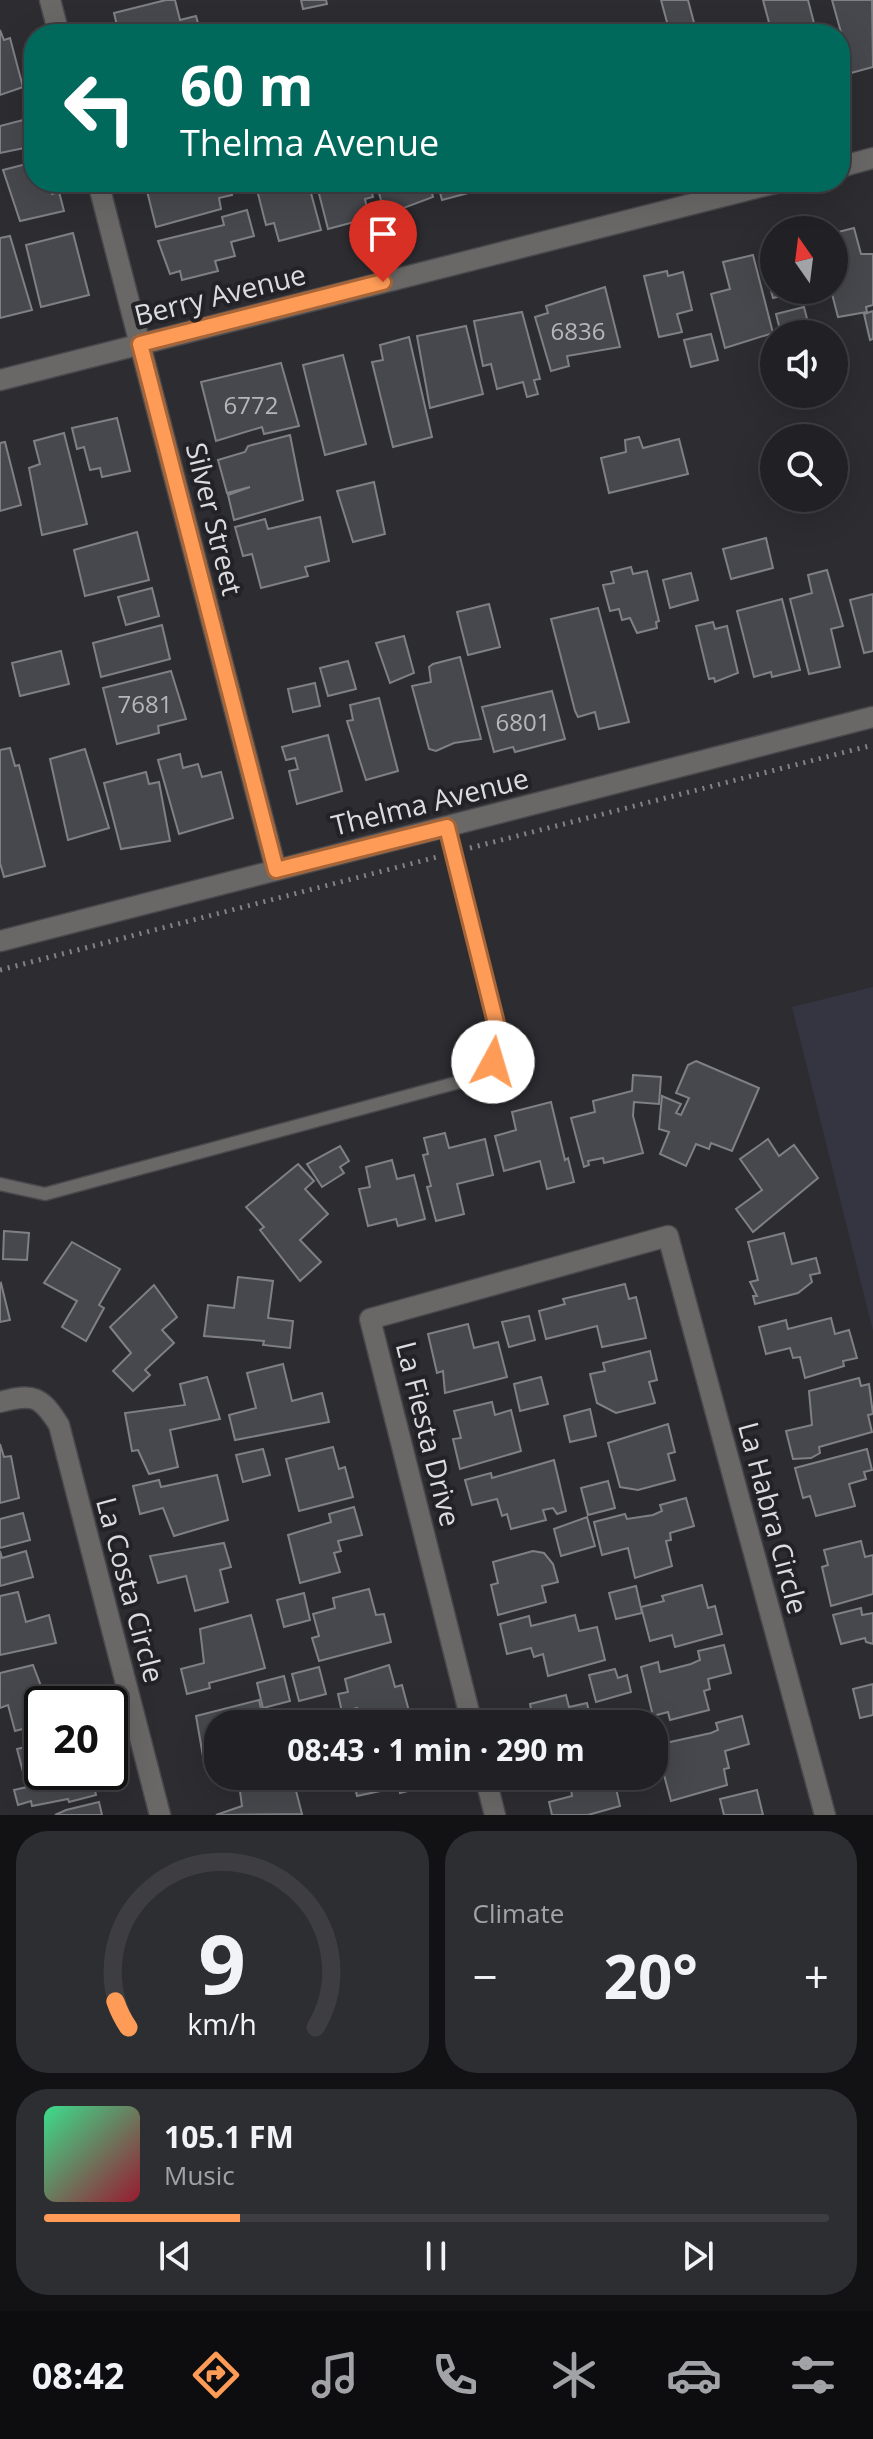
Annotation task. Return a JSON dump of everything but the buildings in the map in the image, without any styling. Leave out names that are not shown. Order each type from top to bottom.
[{"type":"street","points":[[50,0],[56,24]]},
{"type":"street","points":[[850,164],[873,158]]},
{"type":"street","name":"Silver Street","points":[[101,192],[276,870]]},
{"type":"street","name":"Berry Avenue","points":[[0,380],[740,192]]},
{"type":"street","name":"Thelma Avenue","points":[[0,941],[873,717]]},
{"type":"street","name":"La Fiesta Drive","points":[[468,1710],[370,1319],[668,1236]]},
{"type":"street","name":"La Habra Circle","points":[[668,1236],[825,1815]]},
{"type":"street","name":"La Costa Circle","points":[[0,1402],[25,1395],[46,1404],[59,1425],[160,1815]]},
{"type":"street","points":[[489,1790],[495,1815]]},
{"type":"lane","points":[[0,1184],[45,1194],[474,1078],[493,1062],[499,1035],[447,827]]},
{"type":"shaded area","points":[[873,987],[873,1331],[792,1007]]},
{"type":"route","points":[[383,282],[140,344],[276,870],[447,827],[457,857],[499,1035],[493,1062]]}]
